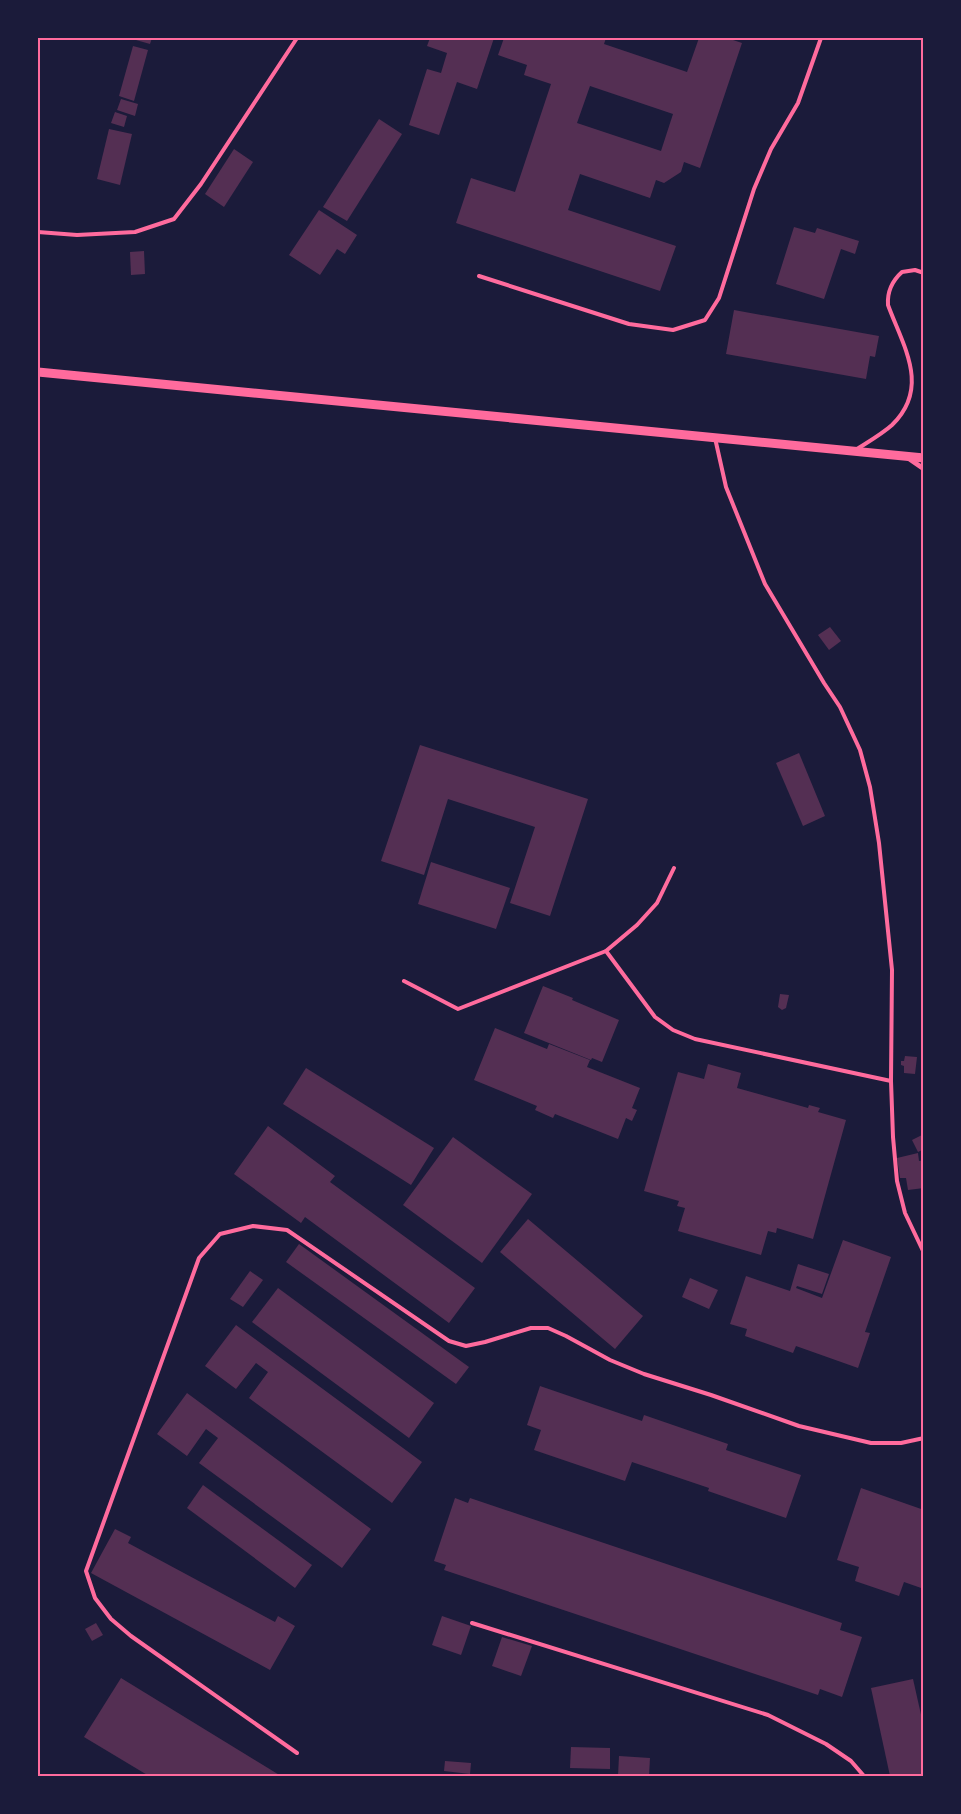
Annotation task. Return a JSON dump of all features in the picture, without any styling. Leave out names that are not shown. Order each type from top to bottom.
[{"type":"street","points":[[38,372],[924,458]]},
{"type":"street","points":[[905,456],[924,469]]},
{"type":"lane","points":[[38,232],[77,235],[135,232],[174,219],[201,184],[297,38]]},
{"type":"lane","points":[[479,276],[629,324],[673,330],[705,320],[719,298],[754,189],[771,149],[798,103],[821,38]]},
{"type":"lane","points":[[855,451],[892,425],[907,406],[913,383],[908,353],[890,310],[888,298],[890,287],[902,272],[915,270],[924,273]]},
{"type":"lane","points":[[715,438],[726,487],[765,584],[840,707],[860,750],[870,787],[879,843],[892,970],[891,1080],[897,1180],[905,1214],[924,1253]]},
{"type":"lane","points":[[404,982],[458,1009],[606,951],[637,925],[657,903],[674,868]]},
{"type":"lane","points":[[606,951],[655,1017],[673,1030],[694,1039],[891,1080]]},
{"type":"lane","points":[[297,1753],[131,1636],[111,1619],[95,1598],[86,1571],[199,1258],[220,1234],[252,1226],[287,1230],[449,1341],[466,1346],[531,1328],[548,1328],[610,1360],[644,1374],[799,1426],[871,1443],[901,1443],[924,1438]]},
{"type":"lane","points":[[472,1623],[768,1715],[826,1744],[850,1761],[864,1776]]},
{"type":"building","points":[[137,38],[152,38],[150,44],[136,40]]},
{"type":"building","points":[[430,38],[494,38],[477,89],[457,82],[439,135],[409,125],[427,69],[441,73],[447,53],[427,46]]},
{"type":"building","points":[[504,38],[606,38],[604,44],[687,72],[699,38],[727,38],[742,43],[700,168],[684,162],[681,172],[664,183],[656,180],[650,198],[580,174],[568,210],[676,246],[660,291],[456,223],[471,178],[515,192],[551,84],[524,75],[527,65],[498,55]],"holes":[[[590,86],[673,114],[661,151],[577,123]]]},
{"type":"building","points":[[133,46],[148,50],[134,101],[119,96]]},
{"type":"building","points":[[121,99],[138,104],[135,116],[117,110]]},
{"type":"building","points":[[115,112],[127,116],[124,127],[111,123]]},
{"type":"building","points":[[379,119],[402,134],[347,221],[323,207]]},
{"type":"building","points":[[109,129],[132,134],[120,185],[97,179]]},
{"type":"building","points":[[234,149],[253,162],[224,207],[205,194]]},
{"type":"building","points":[[319,210],[357,235],[345,254],[337,249],[320,275],[289,255]]},
{"type":"building","points":[[794,227],[815,233],[817,228],[859,241],[855,254],[841,249],[824,299],[776,284]]},
{"type":"building","points":[[144,251],[145,274],[131,275],[130,252]]},
{"type":"building","points":[[734,310],[879,336],[875,357],[870,356],[866,379],[726,354]]},
{"type":"building","points":[[830,627],[841,641],[829,650],[818,635]]},
{"type":"building","points":[[420,745],[588,799],[550,916],[510,903],[535,827],[448,799],[424,875],[381,861]]},
{"type":"building","points":[[799,753],[825,816],[803,826],[776,763]]},
{"type":"building","points":[[431,862],[510,888],[496,929],[418,904]]},
{"type":"building","points":[[543,986],[619,1020],[602,1062],[592,1058],[591,1060],[524,1033]]},
{"type":"building","points":[[780,994],[789,995],[786,1008],[782,1010],[778,1007]]},
{"type":"building","points":[[495,1028],[547,1049],[549,1044],[590,1060],[587,1067],[640,1088],[632,1108],[637,1110],[632,1121],[626,1118],[618,1139],[555,1114],[553,1118],[535,1110],[537,1106],[474,1080]]},
{"type":"building","points":[[905,1056],[917,1057],[915,1074],[904,1073],[904,1066],[901,1065],[901,1061],[904,1061]]},
{"type":"building","points":[[708,1064],[741,1073],[737,1088],[808,1108],[809,1105],[820,1108],[818,1112],[846,1120],[813,1239],[777,1228],[776,1233],[768,1231],[761,1255],[678,1231],[685,1208],[677,1206],[679,1201],[644,1191],[678,1072],[704,1079]]},
{"type":"building","points":[[306,1068],[434,1148],[411,1185],[283,1104]]},
{"type":"building","points":[[268,1126],[335,1176],[330,1182],[475,1288],[449,1323],[305,1217],[301,1223],[234,1174]]},
{"type":"building","points":[[924,1134],[924,1149],[918,1152],[912,1140]]},
{"type":"building","points":[[453,1137],[532,1194],[482,1263],[403,1205]]},
{"type":"building","points":[[918,1153],[919,1161],[924,1160],[924,1175],[922,1176],[924,1188],[908,1190],[906,1178],[900,1178],[897,1158]]},
{"type":"building","points":[[528,1219],[643,1316],[615,1349],[500,1252]]},
{"type":"building","points":[[843,1240],[891,1257],[865,1332],[870,1333],[858,1368],[796,1346],[793,1353],[745,1336],[747,1329],[730,1324],[746,1276],[790,1291],[798,1264],[829,1274],[822,1294],[797,1286],[796,1288],[822,1298]]},
{"type":"building","points":[[299,1244],[469,1367],[456,1384],[286,1262]]},
{"type":"building","points":[[250,1271],[263,1280],[243,1307],[230,1299]]},
{"type":"building","points":[[690,1278],[718,1290],[709,1309],[682,1297]]},
{"type":"building","points":[[278,1288],[434,1403],[409,1438],[252,1322]]},
{"type":"building","points":[[236,1325],[422,1462],[392,1503],[249,1398],[268,1372],[256,1363],[236,1389],[205,1366]]},
{"type":"building","points":[[540,1386],[642,1421],[644,1415],[728,1444],[726,1450],[801,1475],[786,1518],[708,1491],[709,1488],[632,1462],[625,1481],[534,1450],[541,1430],[527,1425]]},
{"type":"building","points":[[187,1393],[371,1529],[342,1568],[199,1463],[218,1438],[206,1429],[187,1456],[157,1434]]},
{"type":"building","points":[[203,1485],[312,1565],[295,1588],[187,1508]]},
{"type":"building","points":[[861,1488],[924,1510],[924,1589],[904,1582],[899,1596],[855,1581],[859,1567],[837,1560]]},
{"type":"building","points":[[455,1498],[468,1503],[470,1498],[842,1623],[840,1630],[862,1637],[842,1697],[820,1689],[818,1695],[444,1570],[446,1565],[434,1561]]},
{"type":"building","points":[[115,1529],[131,1537],[128,1543],[275,1622],[278,1616],[295,1626],[270,1670],[91,1573]]},
{"type":"building","points":[[442,1616],[471,1626],[461,1655],[432,1645]]},
{"type":"building","points":[[96,1623],[103,1635],[92,1641],[85,1629]]},
{"type":"building","points":[[502,1637],[532,1646],[521,1676],[492,1666]]},
{"type":"building","points":[[121,1678],[281,1776],[149,1776],[84,1737]]},
{"type":"building","points":[[913,1679],[924,1728],[924,1776],[890,1776],[871,1688]]},
{"type":"building","points":[[571,1747],[610,1748],[610,1769],[570,1768]]},
{"type":"building","points":[[619,1756],[650,1758],[649,1776],[618,1776]]},
{"type":"building","points":[[445,1761],[471,1763],[470,1774],[444,1771]]}]
